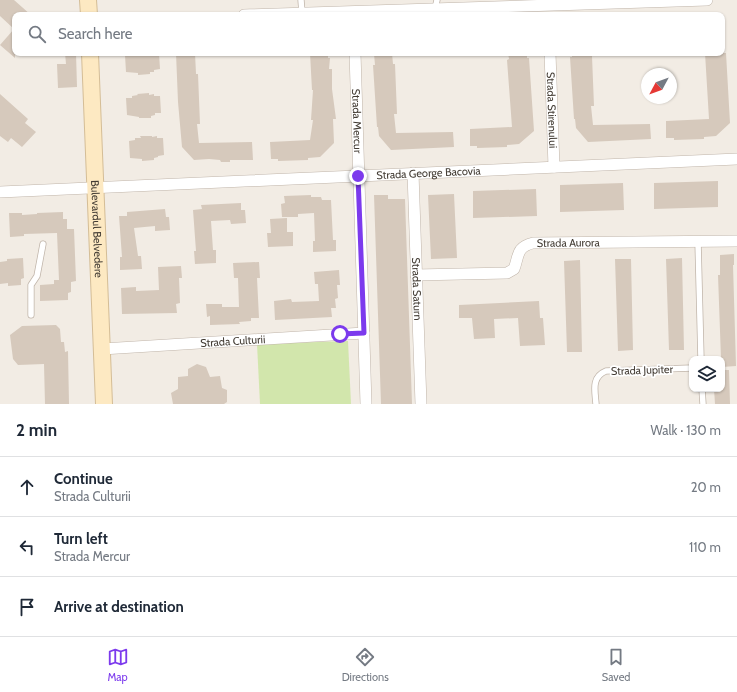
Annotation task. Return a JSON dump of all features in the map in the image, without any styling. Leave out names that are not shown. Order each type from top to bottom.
[{"type":"street","points":[[88,0],[89,12]]},
{"type":"street","points":[[353,0],[353,12]]},
{"type":"street","points":[[362,12],[436,4],[548,7],[707,0]]},
{"type":"street","name":"Bulevardul Belvedere","points":[[90,56],[104,404]]},
{"type":"street","name":"Strada Mercur","points":[[355,56],[366,404]]},
{"type":"street","name":"Strada Stirenului","points":[[550,56],[554,167]]},
{"type":"street","name":"Strada George Bacovia","points":[[0,192],[737,159]]},
{"type":"street","name":"Strada Saturn","points":[[413,173],[421,404]]},
{"type":"street","name":"Strada Aurora","points":[[416,275],[507,273],[514,269],[517,255],[520,250],[527,244],[533,243],[737,241]]},
{"type":"street","name":"Strada Culturii","points":[[102,349],[364,333]]},
{"type":"lane","points":[[301,0],[302,12]]},
{"type":"lane","points":[[698,242],[701,356]]},
{"type":"lane","points":[[30,315],[31,285],[37,276],[43,244]]},
{"type":"lane","name":"Strada Jupiter","points":[[596,404],[595,383],[598,376],[606,371],[689,368]]},
{"type":"lane","points":[[702,392],[703,404]]},
{"type":"green space","points":[[348,341],[351,404],[260,404],[257,344]]},
{"type":"building","points":[[0,0],[14,0],[28,12],[12,12],[12,27],[0,16]]},
{"type":"building","points":[[12,31],[12,55],[0,45]]},
{"type":"building","points":[[726,53],[730,123],[716,136],[704,137],[704,139],[674,140],[674,138],[666,138],[666,121],[709,119],[705,56],[725,56]]},
{"type":"building","points":[[65,56],[76,56],[77,87],[58,88],[57,64],[66,64]]},
{"type":"building","points":[[125,56],[159,56],[160,69],[150,72],[150,74],[138,75],[138,73],[126,72]]},
{"type":"building","points":[[176,56],[195,56],[196,74],[198,74],[200,124],[197,124],[199,143],[252,142],[253,160],[230,160],[230,162],[221,162],[220,160],[209,159],[194,160],[182,147]]},
{"type":"building","points":[[310,56],[328,56],[328,58],[330,58],[329,69],[332,69],[332,89],[336,119],[333,119],[334,143],[320,157],[308,158],[308,160],[278,161],[278,159],[271,159],[270,142],[310,140],[313,120],[311,120],[312,90]]},
{"type":"building","points":[[374,56],[392,56],[393,64],[395,64],[397,114],[394,114],[396,133],[453,132],[454,147],[391,150],[379,136],[377,127],[373,65],[375,65]]},
{"type":"building","points":[[508,56],[527,56],[527,58],[529,58],[534,131],[519,144],[507,145],[507,147],[477,148],[477,146],[470,146],[470,129],[512,127],[507,60],[509,59]]},
{"type":"building","points":[[592,56],[594,106],[591,106],[593,125],[650,124],[651,139],[588,142],[576,128],[574,119],[570,57]]},
{"type":"building","points":[[149,93],[149,95],[154,94],[154,96],[160,96],[161,113],[155,113],[155,115],[151,116],[151,118],[139,118],[127,115],[126,98],[132,98],[132,96],[138,95],[137,94]]},
{"type":"building","points":[[0,94],[28,119],[25,123],[36,132],[22,147],[11,138],[8,142],[0,136]]},
{"type":"building","points":[[140,136],[157,136],[157,138],[163,138],[164,155],[154,158],[154,160],[142,161],[142,159],[130,158],[129,141],[135,140],[135,138],[141,138]]},
{"type":"building","points":[[718,181],[718,207],[654,209],[654,183]]},
{"type":"building","points":[[623,183],[624,210],[560,212],[560,185]]},
{"type":"building","points":[[536,189],[537,216],[473,218],[473,191]]},
{"type":"building","points":[[454,194],[457,258],[431,259],[428,195]]},
{"type":"building","points":[[311,195],[311,197],[321,197],[322,200],[331,200],[333,240],[336,240],[336,251],[313,252],[313,241],[315,241],[314,213],[298,214],[298,217],[282,217],[281,204],[285,203],[284,196]]},
{"type":"building","points":[[374,195],[388,195],[388,199],[405,199],[412,404],[381,404]]},
{"type":"building","points":[[241,203],[241,210],[245,210],[246,223],[231,224],[230,220],[211,221],[213,250],[216,250],[216,263],[195,264],[194,251],[196,251],[193,210],[202,209],[201,205]]},
{"type":"building","points":[[165,209],[166,217],[169,217],[170,230],[155,231],[155,226],[134,228],[138,256],[141,256],[142,269],[120,270],[120,257],[122,257],[119,216],[127,216],[127,212]]},
{"type":"building","points":[[63,212],[63,219],[67,219],[67,229],[74,229],[76,281],[71,282],[71,292],[68,293],[68,300],[40,301],[40,285],[54,284],[54,280],[59,280],[57,233],[24,234],[24,236],[10,237],[9,213],[22,213],[22,215]]},
{"type":"building","points":[[287,218],[287,232],[293,232],[293,246],[268,247],[267,233],[271,233],[270,219]]},
{"type":"building","points":[[734,254],[736,366],[725,367],[725,356],[721,356],[718,275],[720,275],[720,255]]},
{"type":"building","points":[[23,258],[24,278],[21,279],[21,285],[8,286],[8,283],[0,284],[0,262],[7,261],[7,259]]},
{"type":"building","points":[[682,258],[684,350],[669,350],[666,259]]},
{"type":"building","points":[[615,259],[631,259],[633,350],[618,351]]},
{"type":"building","points":[[580,260],[582,352],[567,352],[564,261]]},
{"type":"building","points":[[259,262],[260,278],[257,278],[259,318],[251,318],[251,321],[239,322],[240,324],[210,325],[210,316],[207,317],[206,304],[222,304],[222,307],[239,307],[238,278],[234,278],[233,263]]},
{"type":"building","points":[[181,266],[182,278],[179,278],[180,303],[176,304],[177,313],[122,314],[121,288],[136,287],[136,291],[159,290],[158,267]]},
{"type":"building","points":[[339,270],[340,285],[337,285],[338,298],[335,299],[336,308],[331,308],[332,317],[275,320],[274,301],[291,299],[292,302],[319,301],[318,284],[315,284],[314,272]]},
{"type":"building","points":[[539,301],[540,318],[543,318],[545,345],[520,346],[518,318],[494,319],[495,338],[474,339],[472,318],[459,318],[459,305]]},
{"type":"building","points":[[56,325],[60,329],[61,342],[64,342],[65,352],[68,351],[69,404],[45,404],[44,364],[18,365],[13,359],[10,335],[22,326]]},
{"type":"building","points":[[197,364],[206,367],[210,377],[220,376],[222,388],[227,390],[227,402],[224,404],[173,404],[171,393],[178,389],[178,377],[188,376],[188,369]]},
{"type":"building","points":[[725,370],[729,370],[730,404],[715,404],[714,392],[725,392]]},
{"type":"route","points":[[340,334],[364,333],[358,176]]}]
